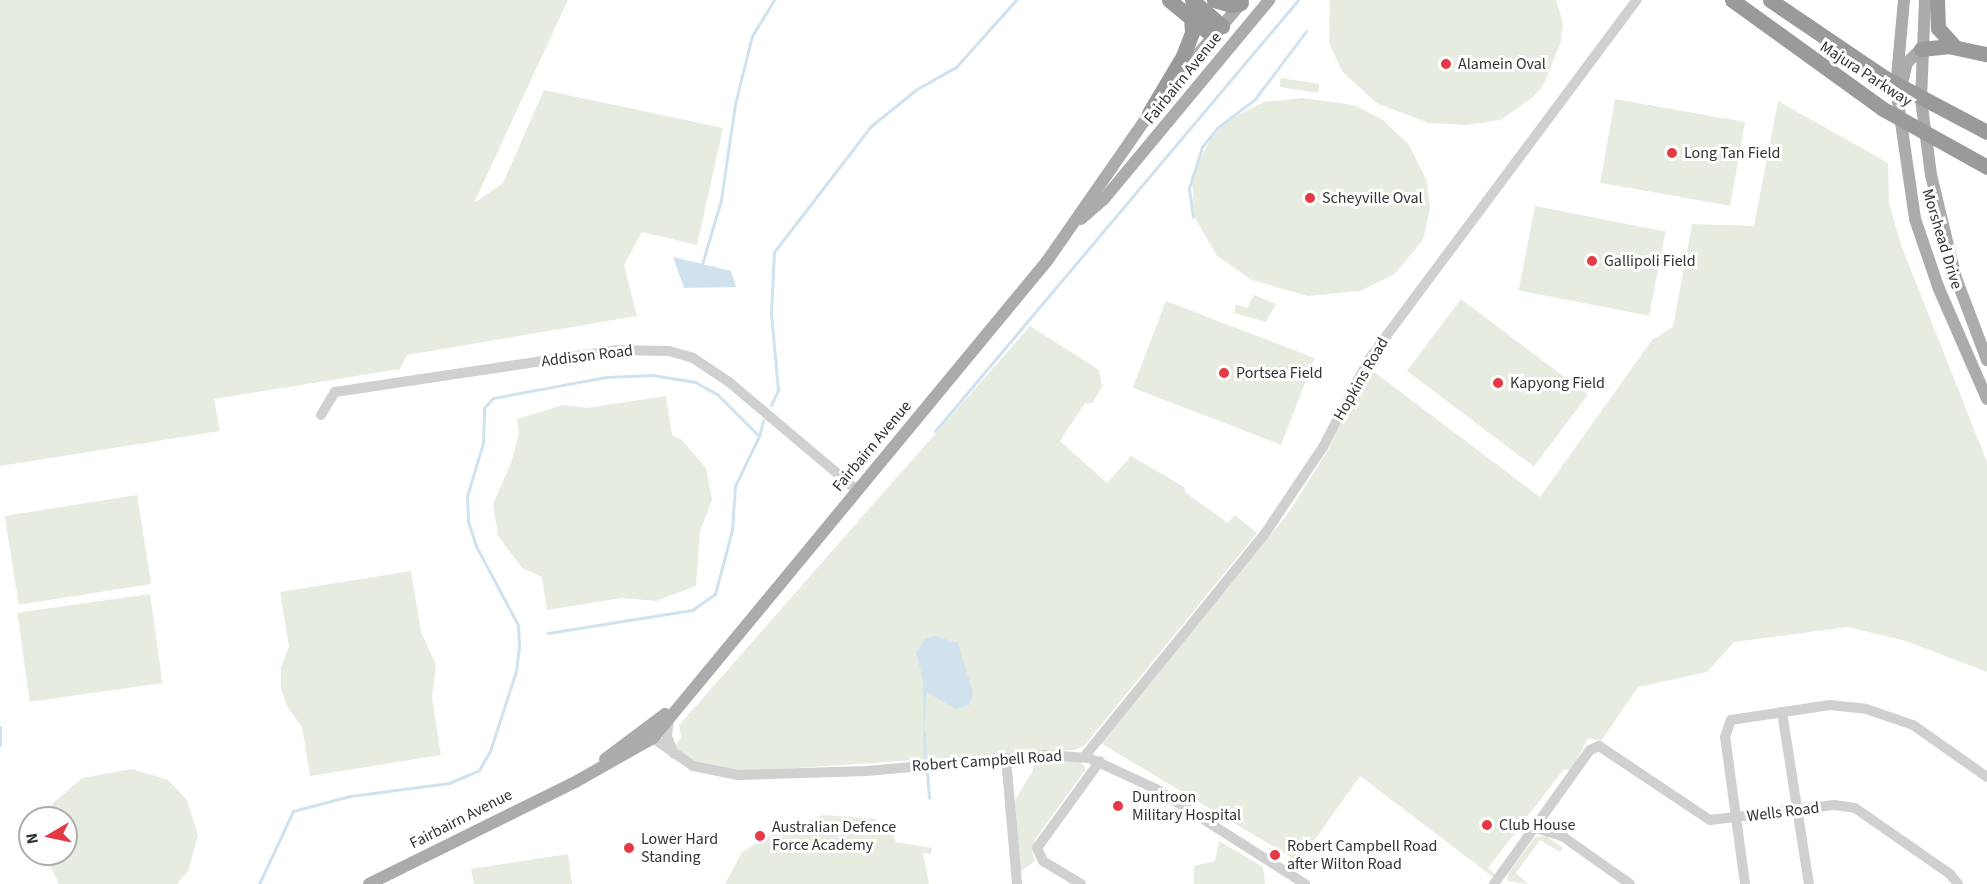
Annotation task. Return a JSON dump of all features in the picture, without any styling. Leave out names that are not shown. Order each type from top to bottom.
[{"type":"highway","points":[[1168,0],[1191,19],[1218,31]]},
{"type":"highway","points":[[1192,0],[1218,31]]},
{"type":"highway","points":[[1214,0],[1231,5],[1243,1]]},
{"type":"highway","name":"Majura Parkway","points":[[1732,0],[1883,109],[1987,167]]},
{"type":"highway","name":"Majura Parkway","points":[[1770,0],[1827,41],[1885,78],[1987,132]]},
{"type":"highway","points":[[1782,0],[1827,41]]},
{"type":"highway","points":[[1937,0],[1938,28],[1955,47]]},
{"type":"highway","points":[[1149,113],[1183,56],[1192,32],[1191,19]]},
{"type":"highway","points":[[1921,49],[1955,47],[1987,54]]},
{"type":"main road","name":"Fairbairn Avenue","points":[[1071,228],[1104,199],[1269,0]]},
{"type":"main road","name":"Morshead Drive","points":[[1904,0],[1897,45],[1898,101],[1915,219],[1939,289],[1987,399]]},
{"type":"main road","name":"Morshead Drive","points":[[1925,0],[1921,49],[1921,99],[1935,201],[1956,278],[1987,360]]},
{"type":"main road","name":"Fairbairn Avenue","points":[[369,884],[635,751],[696,684],[1071,228],[1096,186],[1149,113],[1243,1]]},
{"type":"main road","points":[[1218,31],[1237,38]]},
{"type":"main road","points":[[1218,31],[1229,49]]},
{"type":"main road","points":[[1898,101],[1905,66],[1921,49]]},
{"type":"main road","name":"Fairbairn Avenue","points":[[568,783],[669,721],[696,684]]},
{"type":"street","name":"Hopkins Road","points":[[1084,757],[1264,535],[1323,447],[1369,358],[1637,0]]},
{"type":"street","name":"Addison Road","points":[[321,415],[335,392],[617,350],[669,351],[693,358],[729,382],[857,490]]},
{"type":"street","points":[[1745,884],[1725,737],[1731,720],[1830,705],[1890,715],[1913,725],[1987,777]]},
{"type":"street","points":[[1782,712],[1795,810],[1800,813],[1809,884]]},
{"type":"street","points":[[669,721],[667,736],[674,754]]},
{"type":"street","name":"Robert Campbell Road","points":[[649,735],[674,754]]},
{"type":"street","name":"Wells Road","points":[[1536,828],[1590,750],[1605,747],[1705,817],[1717,820],[1845,805],[1866,813],[1950,874],[1958,884]]},
{"type":"street","name":"Robert Campbell Road","points":[[635,751],[654,748],[674,754],[714,773],[738,775],[867,771],[1006,758],[1084,757],[1100,761],[1173,800],[1305,884]]},
{"type":"street","points":[[1006,758],[1017,884]]},
{"type":"street","points":[[1081,884],[1043,861],[1037,848],[1100,761]]},
{"type":"street","points":[[1494,884],[1536,828],[1556,832],[1630,884]]},
{"type":"shaded area","points":[[0,0],[568,0],[474,203],[503,183],[544,90],[723,128],[697,245],[642,232],[624,265],[637,316],[407,355],[400,369],[214,399],[220,431],[0,466]]},
{"type":"shaded area","name":"Alamein Oval","points":[[1330,0],[1556,0],[1563,23],[1561,41],[1544,84],[1532,98],[1500,120],[1466,125],[1429,123],[1376,103],[1342,71],[1329,43]]},
{"type":"shaded area","points":[[1281,78],[1320,84],[1318,93],[1280,87]]},
{"type":"shaded area","name":"Scheyville Oval","points":[[1303,98],[1354,105],[1383,120],[1409,145],[1427,181],[1430,208],[1423,240],[1395,274],[1360,291],[1308,296],[1252,280],[1217,256],[1194,216],[1192,176],[1212,136],[1232,118],[1264,102]]},
{"type":"shaded area","name":"Long Tan Field","points":[[1615,99],[1745,122],[1730,206],[1600,183]]},
{"type":"shaded area","points":[[1778,101],[1888,163],[1889,203],[1901,245],[1987,462],[1987,672],[1906,641],[1848,627],[1734,642],[1707,672],[1638,687],[1601,741],[1588,738],[1571,771],[1564,769],[1488,868],[1495,874],[1493,877],[1360,776],[1299,862],[1099,742],[1287,515],[1328,450],[1369,368],[1540,497],[1652,340],[1673,327],[1692,224],[1754,226]]},
{"type":"shaded area","name":"Gallipoli Field","points":[[1535,206],[1666,231],[1649,316],[1519,290]]},
{"type":"shaded area","points":[[1254,295],[1276,304],[1266,322],[1234,313],[1236,304],[1247,308]]},
{"type":"shaded area","name":"Kapyong Field","points":[[1461,299],[1588,395],[1534,467],[1407,371]]},
{"type":"shaded area","name":"Portsea Field","points":[[1166,301],[1314,358],[1281,445],[1133,388]]},
{"type":"shaded area","points":[[1030,326],[1099,370],[1102,386],[1093,403],[1085,403],[1060,441],[1107,483],[1131,456],[1184,487],[1186,493],[1228,523],[1235,515],[1257,533],[1084,746],[1074,750],[733,772],[695,762],[680,753],[675,746],[681,738],[679,725]]},
{"type":"shaded area","points":[[666,396],[672,435],[682,440],[706,468],[712,500],[700,531],[696,586],[656,601],[622,598],[547,610],[542,577],[522,568],[498,536],[493,504],[511,463],[519,434],[517,419],[563,405],[587,408]]},
{"type":"shaded area","points":[[137,495],[151,584],[19,605],[5,516]]},
{"type":"shaded area","points":[[411,571],[421,632],[436,665],[432,698],[441,755],[310,776],[302,727],[287,706],[281,688],[281,668],[289,646],[280,592]]},
{"type":"shaded area","points":[[150,594],[163,683],[30,702],[17,613]]},
{"type":"shaded area","points":[[1033,761],[1080,761],[1086,769],[1036,838],[1032,849],[1035,861],[1020,872],[1014,802],[1033,770]]},
{"type":"shaded area","points":[[132,769],[168,780],[187,800],[198,835],[188,871],[177,884],[59,884],[50,866],[78,866],[78,806],[52,806],[82,778]]},
{"type":"shaded area","points":[[824,815],[875,819],[890,829],[896,842],[932,848],[931,854],[923,853],[929,884],[725,884],[742,852],[778,831]]},
{"type":"shaded area","points":[[1546,836],[1563,848],[1560,852],[1540,840],[1516,873],[1528,884],[1507,881],[1508,874],[1535,837]]},
{"type":"shaded area","points":[[1219,841],[1263,867],[1265,884],[1194,884],[1194,866],[1215,861]]},
{"type":"shaded area","points":[[568,854],[572,884],[474,884],[471,869]]},
{"type":"water","points":[[673,257],[731,271],[736,287],[684,288]]},
{"type":"water","points":[[934,636],[958,643],[973,693],[969,705],[955,709],[927,692],[924,732],[923,680],[916,652],[925,639]]},
{"type":"waterway","points":[[702,264],[721,200],[735,104],[752,36],[774,0]]},
{"type":"waterway","points":[[771,405],[778,390],[771,313],[774,252],[871,126],[917,89],[956,67],[1016,0]]},
{"type":"waterway","points":[[935,431],[1298,0]]},
{"type":"waterway","points":[[1193,217],[1189,188],[1202,147],[1217,128],[1255,99],[1306,31]]},
{"type":"waterway","points":[[259,884],[293,811],[350,796],[449,783],[479,770],[490,751],[516,671],[519,645],[518,625],[476,546],[468,521],[467,496],[483,443],[484,408],[493,398],[606,377],[652,375],[695,382],[717,394],[759,436],[735,486],[732,530],[715,594],[692,610],[548,633]]},
{"type":"waterway","points":[[759,436],[763,421]]},
{"type":"waterway","points":[[0,727],[0,745]]},
{"type":"waterway","points":[[924,732],[925,758]]},
{"type":"waterway","points":[[927,773],[929,798]]},
{"type":"place","name":"Alamein Oval","points":[[1446,64]]},
{"type":"place","name":"Long Tan Field","points":[[1672,153]]},
{"type":"place","name":"Scheyville Oval","points":[[1310,198]]},
{"type":"place","name":"Gallipoli Field","points":[[1592,261]]},
{"type":"place","name":"Portsea Field","points":[[1224,373]]},
{"type":"place","name":"Kapyong Field","points":[[1498,383]]},
{"type":"place","name":"Duntroon Military Hospital","points":[[1118,806]]},
{"type":"place","name":"Club House","points":[[1487,825]]},
{"type":"place","name":"Australian Defence Force Academy","points":[[760,836]]},
{"type":"place","name":"Lower Hard Standing","points":[[629,848]]},
{"type":"place","name":"Robert Campbell Road after Wilton Road","points":[[1275,855]]}]
